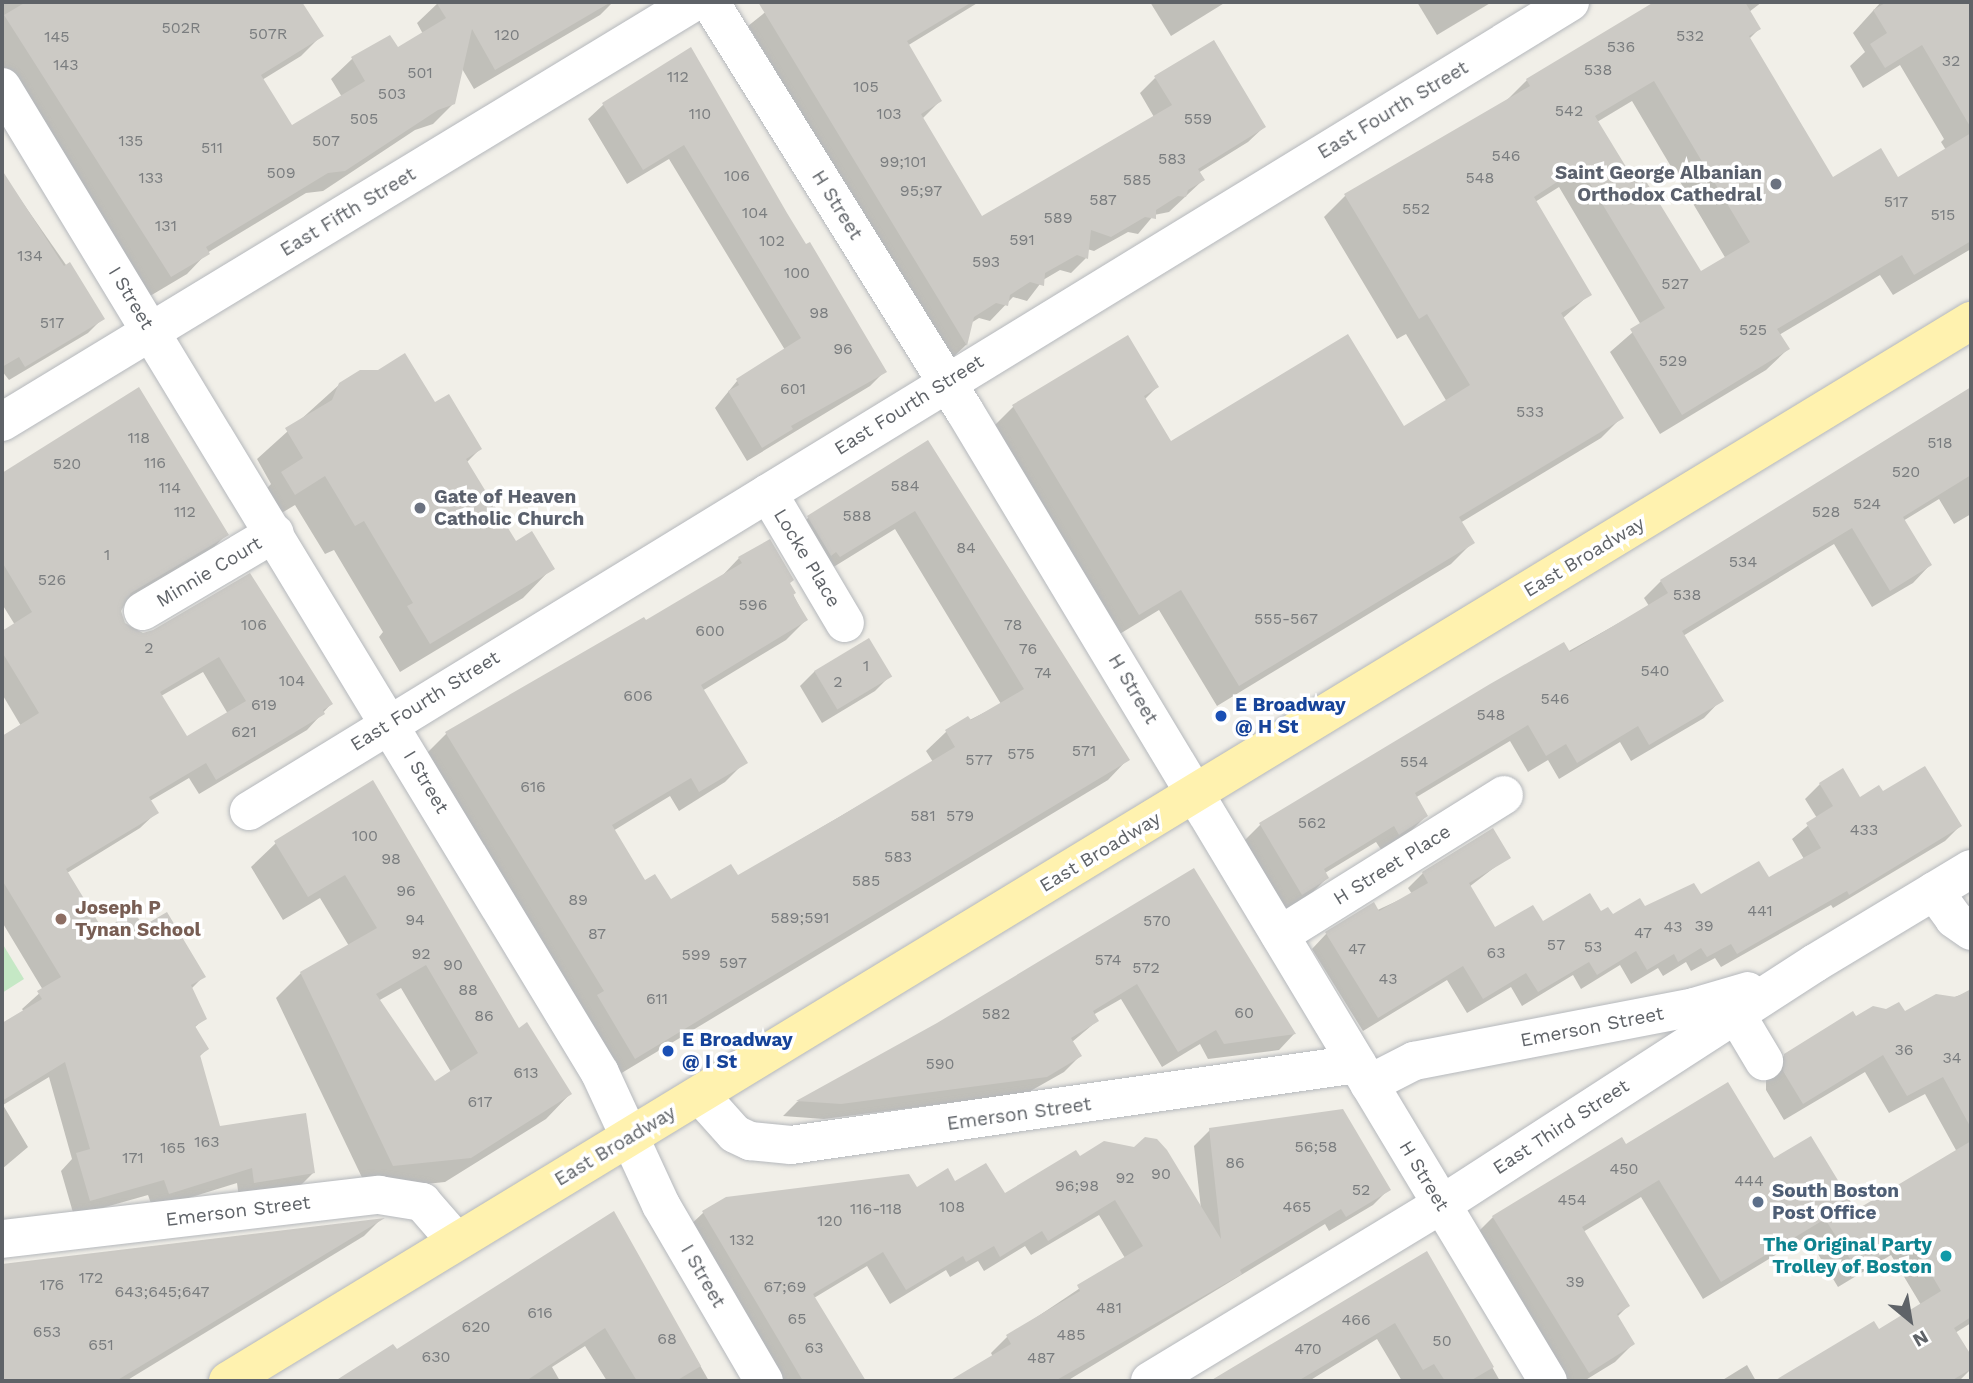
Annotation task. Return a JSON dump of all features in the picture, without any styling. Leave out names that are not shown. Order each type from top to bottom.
[{"type":"main road","name":"East Broadway","points":[[228,1381],[1971,321]]},
{"type":"street","name":"East Fifth Street","points":[[2,422],[694,2]]},
{"type":"street","name":"H Street","points":[[710,2],[947,381],[1548,1381]]},
{"type":"street","name":"East Fourth Street","points":[[249,811],[390,722],[1570,2]]},
{"type":"street","name":"I Street","points":[[2,87],[390,722],[600,1073],[661,1205],[764,1381]]},
{"type":"street","name":"Locke Place","points":[[768,493],[845,623]]},
{"type":"street","name":"Minnie Court","points":[[143,611],[275,533]]},
{"type":"street","name":"H Street Place","points":[[1280,935],[1504,795]]},
{"type":"street","name":"East Third Street","points":[[1150,1381],[1441,1205],[1815,962],[1971,869]]},
{"type":"street","points":[[1934,891],[1954,919],[1971,931]]},
{"type":"street","name":"Emerson Street","points":[[700,1095],[735,1134],[750,1141],[791,1145],[1363,1074],[1414,1061],[1718,1001],[1815,962]]},
{"type":"street","points":[[1736,1014],[1764,1061]]},
{"type":"street","name":"Emerson Street","points":[[2,1240],[379,1195],[422,1202],[456,1241]]},
{"type":"green space","points":[[2,943],[24,979],[2,993]]},
{"type":"building","points":[[26,2],[302,2],[324,36],[261,75],[292,125],[365,81],[351,57],[390,35],[398,47],[446,18],[436,2],[611,2],[495,70],[472,29],[455,104],[438,110],[345,171],[328,173],[206,247],[210,254],[171,277],[4,15]]},
{"type":"building","points":[[758,2],[972,2],[907,41],[942,101],[921,114],[982,216],[1172,105],[1154,76],[1214,40],[1266,127],[1198,169],[1205,180],[1188,190],[1186,197],[1178,196],[1156,210],[1156,219],[1145,217],[1111,237],[1091,230],[1088,259],[1077,255],[1045,273],[1044,286],[1030,282],[1010,295],[1008,306],[996,303],[974,317],[967,346]]},
{"type":"building","points":[[1654,2],[1745,2],[1761,29],[1749,36],[1833,177],[1881,148],[1898,177],[1971,133],[1971,241],[1914,275],[1902,255],[1777,329],[1790,349],[1682,415],[1630,329],[1665,308],[1580,167],[1534,197],[1592,295],[1561,313],[1624,418],[1459,517],[1475,543],[1239,686],[1181,590],[1139,615],[1012,405],[1128,335],[1159,387],[1144,396],[1171,441],[1348,334],[1404,426],[1470,385],[1427,314],[1419,319],[1344,194],[1530,86],[1526,79]],"holes":[[[1654,81],[1750,242],[1701,271],[1644,178],[1631,175],[1595,116]]]},
{"type":"building","points":[[1887,2],[1971,2],[1971,128],[1922,45],[1885,68],[1870,44],[1887,33],[1873,10]]},
{"type":"building","points":[[691,47],[787,213],[806,244],[810,242],[887,372],[791,426],[793,429],[762,448],[728,391],[739,385],[736,379],[801,338],[684,145],[643,170],[602,103]]},
{"type":"building","points":[[2,170],[64,266],[70,262],[105,319],[25,367],[19,357],[2,367]]},
{"type":"building","name":"Gate of Heaven Catholic Church","points":[[405,353],[435,402],[449,394],[482,449],[466,459],[516,541],[532,531],[555,569],[430,644],[407,606],[413,603],[364,521],[355,526],[325,476],[295,495],[281,472],[303,458],[285,428],[332,400],[339,383],[360,370],[378,370]]},
{"type":"building","points":[[139,387],[229,535],[131,593],[121,611],[125,623],[143,633],[153,630],[250,573],[333,704],[323,710],[325,714],[216,780],[206,763],[149,797],[159,813],[66,869],[103,930],[134,911],[143,926],[167,912],[206,977],[191,985],[207,1019],[195,1026],[209,1049],[200,1055],[220,1126],[306,1113],[315,1173],[254,1183],[252,1168],[169,1194],[164,1180],[90,1201],[76,1153],[90,1149],[65,1062],[2,1101],[2,1023],[42,999],[37,991],[61,977],[2,880],[2,736],[39,713],[2,652],[2,631],[32,612],[2,562],[2,473]],"holes":[[[219,657],[246,701],[187,736],[160,692]]]},
{"type":"building","points":[[1971,387],[1971,475],[1903,517],[1932,565],[1890,591],[1852,528],[1682,631],[1724,701],[1649,745],[1638,726],[1577,763],[1566,744],[1546,756],[1528,725],[1415,793],[1428,816],[1399,835],[1394,826],[1324,869],[1329,878],[1302,895],[1259,823],[1564,642],[1570,652],[1668,593],[1660,580]]},
{"type":"building","points":[[928,440],[1130,760],[635,1059],[597,995],[604,991],[445,732],[742,563],[738,557],[770,539],[794,580],[790,583],[796,593],[793,595],[808,620],[701,685],[748,763],[699,792],[691,778],[612,825],[645,880],[655,874],[671,899],[731,864],[738,875],[955,747],[945,730],[968,716],[971,720],[1024,689],[915,511],[840,557],[836,552],[831,556],[807,516]]},
{"type":"building","points":[[869,638],[892,677],[837,710],[814,671]]},
{"type":"building","points":[[1925,766],[1962,826],[1849,895],[1847,891],[1737,954],[1731,944],[1707,957],[1701,948],[1678,962],[1674,954],[1647,970],[1636,951],[1597,975],[1589,962],[1538,992],[1526,973],[1483,999],[1463,966],[1378,1018],[1325,932],[1374,902],[1379,911],[1428,883],[1422,872],[1493,828],[1511,858],[1469,883],[1495,927],[1533,905],[1543,921],[1590,893],[1601,911],[1608,907],[1613,914],[1640,898],[1645,906],[1694,883],[1701,894],[1759,861],[1769,877],[1821,848],[1806,823],[1833,806],[1819,783],[1843,768],[1860,797],[1879,785],[1883,791]]},
{"type":"building","points":[[373,780],[519,1028],[527,1022],[572,1094],[471,1158],[393,1166],[300,972],[377,928],[345,875],[308,897],[274,841]],"holes":[[[426,965],[478,1053],[435,1081],[376,994]]]},
{"type":"building","points":[[1194,868],[1296,1034],[1224,1044],[1216,1030],[1178,1052],[1137,984],[1093,1011],[1099,1021],[1071,1038],[1082,1056],[1047,1077],[841,1104],[796,1101],[937,1023]]},
{"type":"building","points":[[1971,989],[1971,1128],[1943,1077],[1907,1096],[1883,1055],[1803,1104],[1783,1071],[1784,1054],[1853,1011],[1856,1016],[1873,1006],[1886,1009],[1899,1002],[1905,1011],[1936,994],[1956,997]]},
{"type":"building","points":[[1728,1082],[1774,1158],[1811,1136],[1856,1210],[1971,1141],[1971,1317],[1954,1328],[1971,1355],[1971,1369],[1951,1381],[1774,1381],[1874,1321],[1879,1329],[1941,1291],[1910,1238],[1857,1270],[1825,1219],[1721,1282],[1659,1180],[1582,1227],[1630,1306],[1617,1314],[1635,1344],[1589,1373],[1492,1216],[1622,1137],[1626,1144]]},
{"type":"building","points":[[1343,1109],[1391,1190],[1346,1217],[1341,1209],[1240,1270],[1242,1274],[1055,1381],[949,1381],[1011,1344],[1006,1335],[1080,1291],[1077,1285],[1143,1246],[1115,1200],[1048,1241],[1042,1231],[1000,1257],[994,1246],[966,1262],[963,1256],[906,1290],[883,1252],[813,1294],[866,1381],[803,1381],[702,1211],[726,1197],[909,1174],[917,1187],[948,1168],[955,1181],[986,1163],[1005,1193],[1076,1150],[1080,1156],[1104,1141],[1134,1147],[1145,1137],[1157,1139],[1167,1150],[1221,1239],[1209,1128]]},
{"type":"building","points":[[614,1211],[701,1366],[676,1381],[637,1381],[605,1328],[526,1381],[335,1381],[393,1344],[397,1349]]},
{"type":"building","points":[[385,1218],[116,1381],[2,1381],[2,1264]]},
{"type":"building","points":[[1427,1251],[1494,1367],[1470,1381],[1445,1381],[1434,1364],[1423,1370],[1395,1323],[1298,1381],[1210,1381]]},
{"type":"place","name":"Saint George Albanian Orthodox Cathedral","points":[[1776,184]]},
{"type":"place","name":"Gate of Heaven Catholic Church","points":[[420,508]]},
{"type":"place","name":"E Broadway @ H St","points":[[1221,716]]},
{"type":"place","name":"Joseph P Tynan School","points":[[61,919]]},
{"type":"place","name":"E Broadway @ I St","points":[[668,1051]]},
{"type":"place","name":"South Boston Post Office","points":[[1758,1202]]},
{"type":"place","name":"The Original Party Trolley of Boston","points":[[1946,1256]]}]
